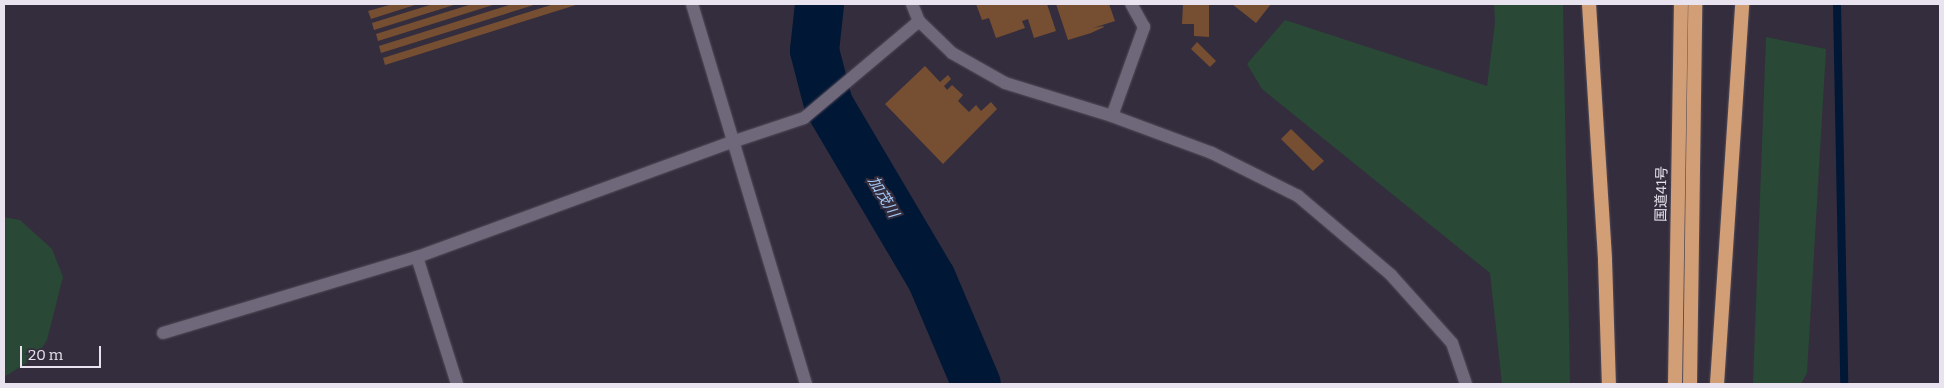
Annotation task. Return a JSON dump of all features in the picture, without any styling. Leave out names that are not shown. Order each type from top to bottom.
[{"type":"highway","points":[[1589,4],[1605,260],[1609,384]]},
{"type":"highway","name":"国道41号","points":[[1675,384],[1681,4]]},
{"type":"highway","points":[[1690,384],[1694,4]]},
{"type":"highway","points":[[1717,384],[1742,4]]},
{"type":"street","points":[[692,4],[806,384]]},
{"type":"street","points":[[912,4],[919,21],[952,53],[1005,83],[1112,116],[1212,153],[1298,196],[1391,275],[1440,329],[1452,343],[1464,384]]},
{"type":"street","points":[[1112,116],[1144,27],[1131,4]]},
{"type":"street","points":[[163,334],[417,257],[732,142],[804,118],[919,21]]},
{"type":"street","points":[[417,257],[457,384]]},
{"type":"green space","points":[[1494,4],[1563,4],[1570,384],[1502,384],[1490,273],[1262,89],[1247,64],[1285,20],[1487,86],[1495,23]]},
{"type":"green space","points":[[1766,37],[1826,49],[1807,373],[1801,384],[1753,384]]},
{"type":"green space","points":[[4,217],[20,220],[52,249],[63,277],[47,340],[36,357],[4,377]]},
{"type":"building","points":[[393,4],[418,4],[371,19],[368,11]]},
{"type":"building","points":[[433,4],[457,4],[374,30],[372,23]]},
{"type":"building","points":[[472,4],[496,4],[378,41],[376,34]]},
{"type":"building","points":[[512,4],[537,4],[381,53],[379,46]]},
{"type":"building","points":[[554,4],[579,4],[385,65],[383,58]]},
{"type":"building","points":[[976,4],[1047,4],[1056,31],[1034,38],[1028,19],[1022,21],[1025,28],[996,38],[989,18],[982,20]]},
{"type":"building","points":[[1056,4],[1109,4],[1115,21],[1093,28],[1104,27],[1091,33],[1068,40]]},
{"type":"building","points":[[1183,4],[1209,4],[1209,37],[1194,36],[1194,24],[1182,24]]},
{"type":"building","points":[[1232,4],[1271,4],[1256,23]]},
{"type":"building","points":[[1197,42],[1216,61],[1210,67],[1191,49]]},
{"type":"building","points":[[925,66],[940,82],[948,75],[951,79],[944,86],[947,90],[952,85],[963,95],[958,101],[969,112],[976,105],[981,111],[991,102],[997,109],[943,164],[885,104]]},
{"type":"building","points":[[1291,129],[1324,161],[1313,171],[1281,139]]},
{"type":"waterway","name":"加茂川","points":[[819,4],[814,50],[828,104],[931,278],[976,384]]},
{"type":"waterway","points":[[1837,4],[1844,384]]}]
